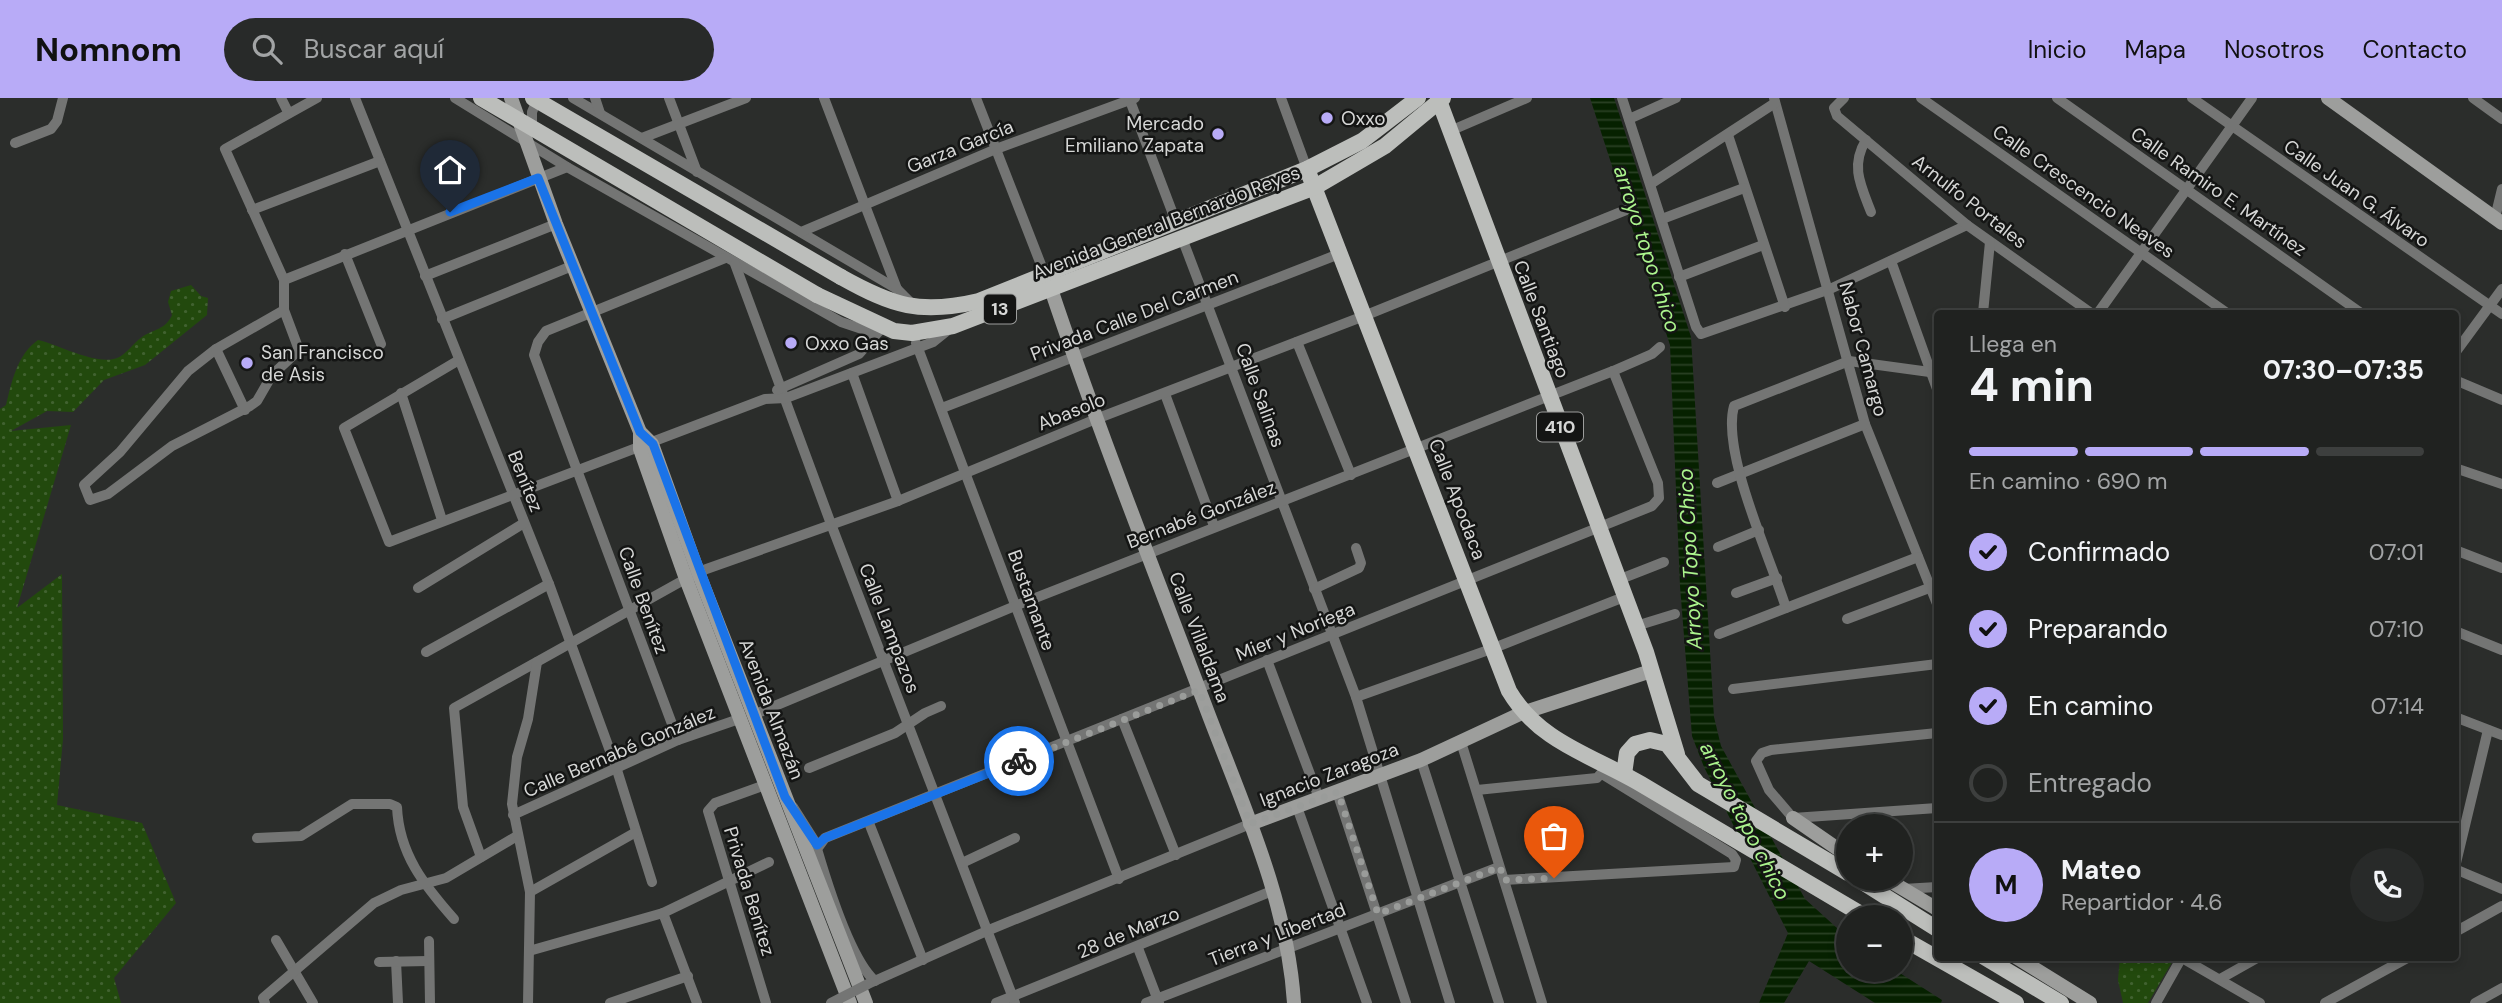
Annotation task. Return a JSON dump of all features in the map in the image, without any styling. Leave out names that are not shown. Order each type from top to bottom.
[{"type":"main road","name":"Avenida General Bernardo Reyes","points":[[481,98],[817,295],[881,327],[915,340],[953,326],[1176,222],[1307,169],[1362,141],[1418,98]]},
{"type":"main road","name":"Avenida General Bernardo Reyes","points":[[536,98],[841,277],[893,303],[917,309],[942,309],[1048,282],[1182,238],[1315,187],[1385,146],[1440,99]]},
{"type":"main road","name":"Calle Santiago","points":[[1440,99],[1498,262],[1636,626],[1677,754]]},
{"type":"main road","name":"Calle Apodaca","points":[[1307,169],[1509,691],[1522,713],[1558,741],[1604,770],[1624,774],[1847,905]]},
{"type":"main road","points":[[1624,774],[1627,753],[1640,742],[1657,741],[1667,744],[1677,754]]},
{"type":"main road","name":"410","points":[[1677,754],[1692,779],[1709,791],[1836,866]]},
{"type":"main road","points":[[1876,891],[1899,905]]},
{"type":"main road","points":[[1913,912],[1934,918]]},
{"type":"main road","points":[[1913,914],[1934,927]]},
{"type":"main road","points":[[1913,945],[1934,957]]},
{"type":"main road","points":[[1941,961],[2016,1003]]},
{"type":"main road","points":[[1990,961],[2061,1003]]},
{"type":"street","points":[[15,143],[51,129],[63,98]]},
{"type":"street","points":[[281,98],[288,112]]},
{"type":"street","points":[[284,310],[216,349],[188,371],[120,452],[84,485],[92,502],[121,485],[172,446],[245,410],[257,401],[272,375],[299,350],[284,310],[284,280],[226,149],[317,98]]},
{"type":"street","name":"Benítez","points":[[355,98],[549,584],[617,770],[652,882]]},
{"type":"street","points":[[455,98],[567,167],[851,327],[868,331],[881,327]]},
{"type":"street","name":"Avenida Almazán","points":[[511,98],[538,178],[646,446],[746,717],[785,797],[866,1003]]},
{"type":"street","points":[[536,98],[532,112],[532,132],[537,144],[549,156]]},
{"type":"street","points":[[573,98],[897,289],[917,309]]},
{"type":"street","points":[[595,98],[600,113]]},
{"type":"street","points":[[669,98],[697,172]]},
{"type":"street","points":[[642,138],[745,98]]},
{"type":"street","points":[[824,98],[897,289]]},
{"type":"street","name":"Calle Villaldama","points":[[976,98],[1048,282],[1096,419],[1250,824],[1287,948],[1294,1003]]},
{"type":"street","points":[[1281,98],[1307,169]]},
{"type":"street","points":[[1450,131],[1527,98]]},
{"type":"street","points":[[1622,98],[1652,183],[1679,277],[1696,327],[1701,334],[1785,307],[1830,289],[1967,225]]},
{"type":"street","points":[[1629,118],[1676,98]]},
{"type":"street","name":"Arnulfo Portales","points":[[1844,98],[1834,108],[1837,116],[1967,225],[2087,310]]},
{"type":"street","name":"Calle Crescencio Neaves","points":[[1921,98],[2223,310]]},
{"type":"street","name":"Calle Ramiro E. Martínez","points":[[2057,98],[2357,310]]},
{"type":"street","name":"Calle Juan G. Álvaro","points":[[2192,98],[2502,314]]},
{"type":"street","points":[[2100,310],[2252,98]]},
{"type":"street","points":[[2328,98],[2498,220],[2502,189]]},
{"type":"street","points":[[2473,98],[2502,118]]},
{"type":"street","points":[[1131,99],[1176,222]]},
{"type":"street","name":"Garza García","points":[[800,232],[996,149],[1131,99]]},
{"type":"street","points":[[1652,183],[1728,135],[1775,101]]},
{"type":"street","name":"Nabor Camargo","points":[[1775,101],[1830,289],[1865,424],[1917,558],[1933,586]]},
{"type":"street","points":[[1728,135],[1785,307]]},
{"type":"street","points":[[1866,140],[1859,154],[1856,172],[1871,212]]},
{"type":"street","points":[[252,210],[380,161]]},
{"type":"street","points":[[284,280],[567,167]]},
{"type":"street","points":[[1662,219],[1744,188]]},
{"type":"street","name":"Abasolo","points":[[481,857],[463,807],[454,708],[568,642],[692,576],[967,474],[1096,419],[1364,316],[1626,210]]},
{"type":"street","points":[[425,276],[556,224]]},
{"type":"street","name":"Calle Salinas","points":[[1182,238],[1356,697],[1450,1003]]},
{"type":"street","points":[[1983,310],[1990,242]]},
{"type":"street","points":[[1679,277],[1763,246]]},
{"type":"street","points":[[345,254],[381,344]]},
{"type":"street","name":"Privada Calle Del Carmen","points":[[942,408],[1339,254]]},
{"type":"street","points":[[578,471],[534,355],[537,342],[547,331],[725,258]]},
{"type":"street","points":[[1786,608],[1739,475],[1732,418],[1734,405],[1849,360],[1933,373],[1891,261]]},
{"type":"street","name":"Calle Lampazos","points":[[735,264],[831,524],[1014,1000]]},
{"type":"street","points":[[442,319],[572,266]]},
{"type":"street","points":[[2459,348],[2502,289]]},
{"type":"street","points":[[765,400],[781,387],[859,354],[881,327]]},
{"type":"street","points":[[459,360],[344,427],[389,542],[765,400],[786,398],[852,373],[915,340]]},
{"type":"street","name":"Bustamante","points":[[915,340],[1119,879]]},
{"type":"street","points":[[1297,342],[1351,475]]},
{"type":"street","name":"Bernabé González","points":[[746,717],[1214,526],[1282,502],[1613,371],[1652,354],[1660,346]]},
{"type":"street","points":[[216,349],[245,410]]},
{"type":"street","name":"Mier y Noriega","points":[[821,841],[1652,506],[1659,498],[1658,483],[1613,371]]},
{"type":"street","points":[[852,373],[898,501]]},
{"type":"street","points":[[2459,382],[2502,400]]},
{"type":"street","points":[[401,393],[442,520]]},
{"type":"street","points":[[1165,394],[1214,526]]},
{"type":"street","points":[[1717,483],[1865,424]]},
{"type":"street","points":[[2459,469],[2502,484]]},
{"type":"street","name":"Calle Benítez","points":[[578,471],[678,740]]},
{"type":"street","points":[[418,588],[524,523]]},
{"type":"street","points":[[1718,547],[1759,530]]},
{"type":"street","points":[[1314,589],[1359,568],[1361,563],[1356,548]]},
{"type":"street","points":[[2459,552],[2502,568]]},
{"type":"street","points":[[1719,634],[1917,558]]},
{"type":"street","points":[[1618,580],[1664,562]]},
{"type":"street","points":[[1736,593],[1777,578]]},
{"type":"street","points":[[426,652],[549,584]]},
{"type":"street","points":[[1847,619],[1933,586]]},
{"type":"street","points":[[1356,697],[1494,648],[1625,597]]},
{"type":"street","points":[[1636,626],[1675,614]]},
{"type":"street","points":[[2459,633],[2502,650]]},
{"type":"street","points":[[1267,660],[1319,798]]},
{"type":"street","points":[[528,1003],[530,892],[513,815],[515,767],[528,719],[537,662]]},
{"type":"street","points":[[1733,689],[1934,664]]},
{"type":"street","name":"Ignacio Zaragoza","points":[[831,1003],[989,930],[1250,824],[1421,760],[1522,713],[1651,671]]},
{"type":"street","points":[[808,768],[895,733],[941,706]]},
{"type":"street","name":"Avenida Almazán","points":[[746,717],[765,785],[850,1003]]},
{"type":"street","name":"Calle Bernabé González","points":[[513,815],[678,740],[746,717]]},
{"type":"street","points":[[1122,719],[1176,855]]},
{"type":"street","points":[[2459,719],[2502,735]]},
{"type":"street","points":[[2459,851],[2488,730]]},
{"type":"street","points":[[1836,848],[1793,818],[1769,790],[1756,761],[1762,753],[1934,733]]},
{"type":"street","points":[[1461,742],[1542,1003]]},
{"type":"street","points":[[1421,760],[1499,1003]]},
{"type":"street","points":[[1476,790],[1534,786],[1604,770]]},
{"type":"street","name":"Calle Apodaca","points":[[1504,880],[1730,869],[1737,863],[1732,854],[1604,770]]},
{"type":"street","name":"Privada Benítez","points":[[765,785],[715,803],[709,808],[708,816],[766,1003]]},
{"type":"street","points":[[1338,792],[1406,1003]]},
{"type":"street","points":[[785,797],[821,841],[825,877],[862,967],[872,982]]},
{"type":"street","points":[[257,838],[301,835],[352,804],[394,805],[401,840],[422,883],[454,919]]},
{"type":"street","points":[[1297,807],[1367,1003]]},
{"type":"street","points":[[1793,818],[1934,808]]},
{"type":"street","points":[[869,823],[923,960]]},
{"type":"street","points":[[530,892],[636,832]]},
{"type":"street","points":[[263,1001],[294,969],[373,903],[422,883],[446,878],[517,836]]},
{"type":"street","points":[[962,863],[1015,838]]},
{"type":"street","points":[[529,951],[663,913],[769,862]]},
{"type":"street","name":"Tierra y Libertad","points":[[1146,1003],[1159,1001],[1287,948],[1500,867]]},
{"type":"street","points":[[2459,870],[2502,889]]},
{"type":"street","points":[[1913,888],[1934,887]]},
{"type":"street","name":"28 de Marzo","points":[[996,1003],[1014,1000],[1272,891]]},
{"type":"street","points":[[1906,891],[1934,907]]},
{"type":"street","points":[[2459,930],[2502,906]]},
{"type":"street","points":[[663,913],[697,1003]]},
{"type":"street","points":[[276,940],[313,1003]]},
{"type":"street","points":[[429,941],[430,1003]]},
{"type":"street","points":[[1138,947],[1159,1001]]},
{"type":"street","points":[[396,961],[398,1003]]},
{"type":"street","points":[[379,962],[428,961]]},
{"type":"street","points":[[2022,961],[2090,1003]]},
{"type":"street","points":[[2156,1003],[2180,961]]},
{"type":"street","points":[[2187,961],[2260,1003]]},
{"type":"street","points":[[2220,979],[2252,961]]},
{"type":"street","points":[[2325,1003],[2402,961]]},
{"type":"street","points":[[610,1003],[688,976]]},
{"type":"street","points":[[1984,986],[1999,1003]]},
{"type":"street","points":[[2475,1003],[2502,988]]},
{"type":"green space","points":[[191,285],[201,296],[208,298],[207,315],[145,365],[104,380],[73,412],[47,411],[11,431],[71,425],[17,608],[62,574],[63,739],[57,805],[142,823],[176,903],[114,978],[121,1003],[0,1003],[0,409],[6,405],[20,361],[38,340],[88,357],[109,360],[117,358],[142,337],[166,324],[172,315],[168,302],[171,291]]},
{"type":"green space","points":[[2120,961],[2173,961],[2148,1003],[2123,1003],[2118,980]]},
{"type":"water","points":[[1590,98],[1614,98],[1691,337],[1714,717],[1721,746],[1805,899],[1836,927],[1836,978],[1809,961],[1784,1003],[1759,1003],[1788,933],[1704,767],[1692,736],[1680,586],[1670,345]]},
{"type":"water","points":[[1913,981],[1942,1000],[1941,1003],[1875,1003],[1842,982]]},
{"type":"way so far","points":[[1019,761],[1199,690],[1250,824],[1338,792],[1378,914],[1500,867],[1504,880],[1554,878]]},
{"type":"place","name":"Oxxo","points":[[1327,118]]},
{"type":"place","name":"Mercado Emiliano Zapata","points":[[1218,134]]},
{"type":"place","name":"Oxxo Gas","points":[[791,343]]},
{"type":"place","name":"San Francisco de Asis","points":[[247,363]]},
{"type":"route","points":[[450,212],[538,178],[640,432],[653,444],[698,572],[785,797],[803,820],[817,845],[825,838],[869,823],[1019,761]]},
{"type":"water label","name":"arroyo topo chico","points":[[1647,249]]},
{"type":"water label","name":"Arroyo Topo Chico","points":[[1690,559]]},
{"type":"water label","name":"arroyo topo chico","points":[[1745,821]]}]
